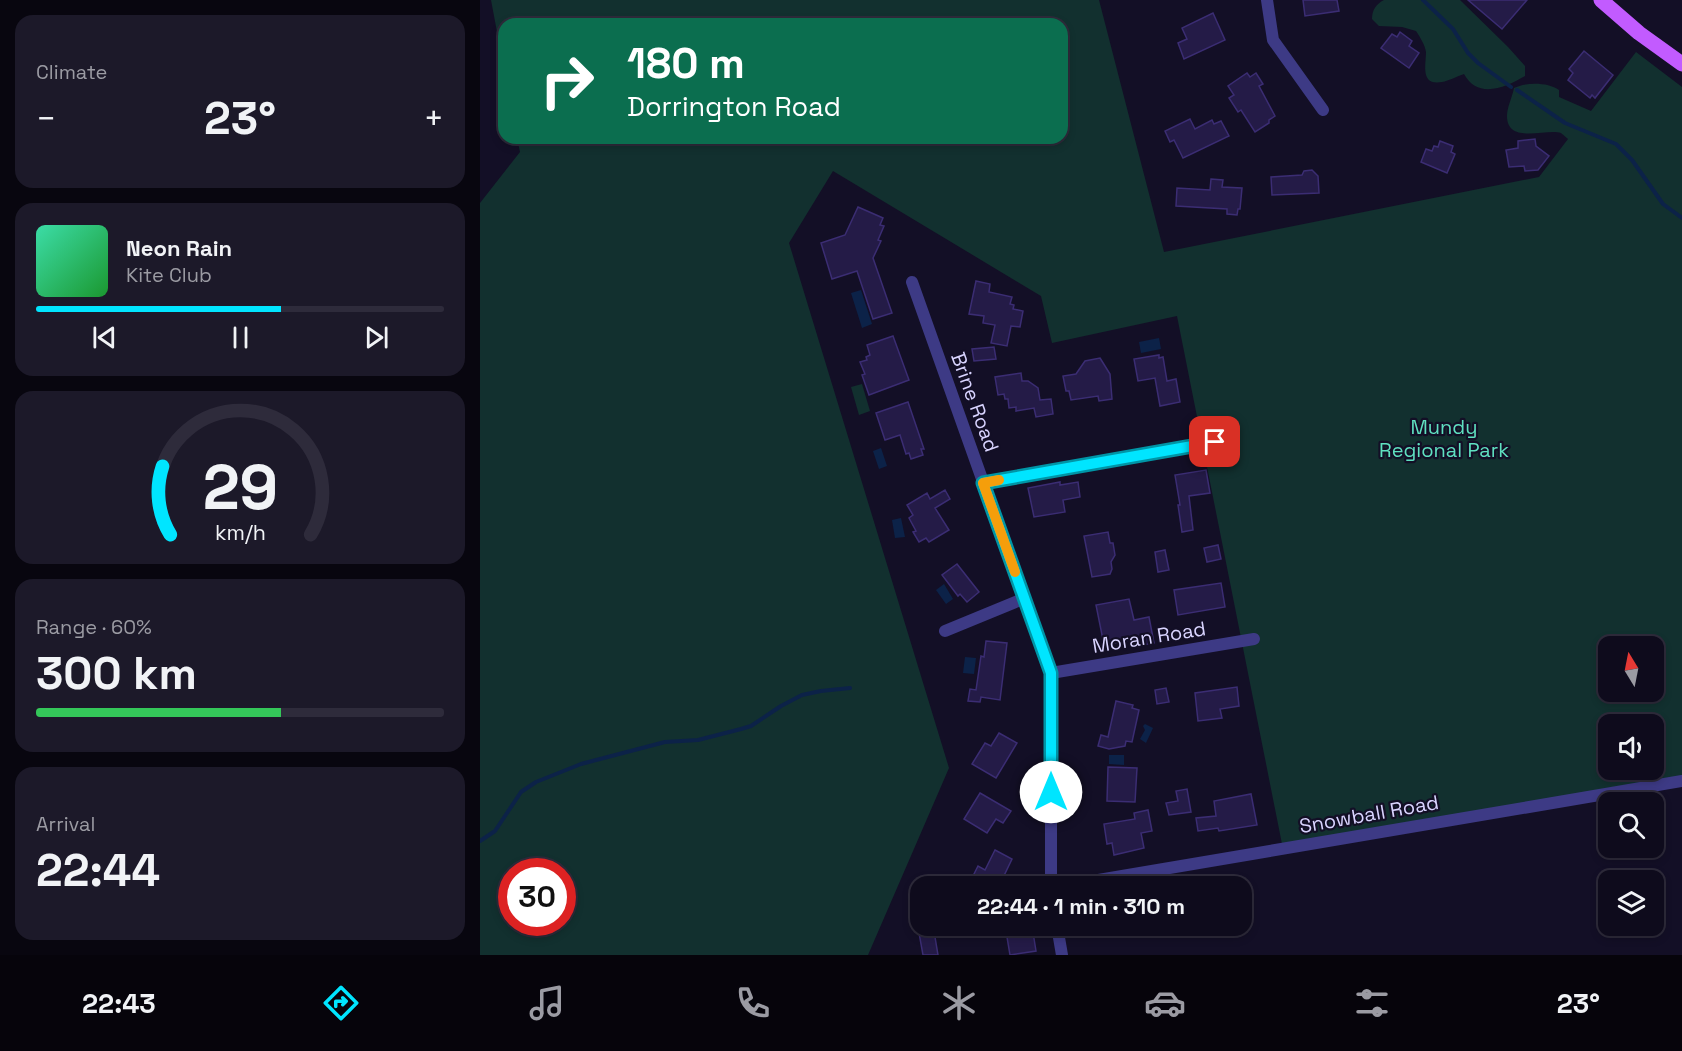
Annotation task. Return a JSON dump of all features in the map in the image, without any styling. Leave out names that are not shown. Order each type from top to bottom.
[{"type":"main road","points":[[1601,0],[1639,33],[1682,64]]},
{"type":"street","points":[[1268,0],[1274,40],[1323,110]]},
{"type":"street","name":"Brine Road","points":[[912,282],[1051,673],[1051,876]]},
{"type":"street","points":[[983,483],[1215,442]]},
{"type":"street","points":[[945,631],[1025,598]]},
{"type":"street","name":"Moran Road","points":[[1051,673],[1254,639]]},
{"type":"street","name":"Snowball Road","points":[[1122,876],[1682,781]]},
{"type":"street","points":[[1059,936],[1062,955]]},
{"type":"green space","name":"Mundy Regional Park","points":[[491,0],[1099,0],[1164,252],[1539,177],[1568,139],[1561,133],[1555,132],[1529,134],[1513,130],[1507,116],[1514,88],[1531,84],[1549,85],[1559,90],[1559,97],[1591,111],[1636,52],[1682,87],[1682,781],[1617,792],[1598,792],[1598,795],[1283,849],[1177,316],[1052,343],[1041,296],[833,171],[789,243],[949,768],[868,955],[480,955],[480,203],[520,152],[518,144],[1068,144],[1068,18],[498,18],[498,37]]},
{"type":"green space","points":[[1384,0],[1460,0],[1525,66],[1525,76],[1493,89],[1477,87],[1464,74],[1447,81],[1430,81],[1425,68],[1426,52],[1416,31],[1402,27],[1379,26],[1372,19],[1375,8]]},
{"type":"green space","points":[[862,384],[870,411],[859,415],[851,387]]},
{"type":"water","points":[[861,290],[872,324],[862,328],[851,293]]},
{"type":"water","points":[[1159,338],[1161,349],[1141,353],[1139,342]]},
{"type":"water","points":[[881,448],[887,466],[879,469],[873,451]]},
{"type":"water","points":[[901,518],[905,537],[895,538],[892,520]]},
{"type":"water","points":[[944,584],[953,599],[946,604],[936,590]]},
{"type":"water","points":[[965,657],[976,658],[974,674],[963,673]]},
{"type":"water","points":[[1145,724],[1153,728],[1146,743],[1140,739],[1145,730],[1143,726]]},
{"type":"water","points":[[1109,755],[1124,755],[1124,765],[1109,764]]},
{"type":"building","points":[[1303,0],[1337,0],[1339,11],[1305,16]]},
{"type":"building","points":[[1468,0],[1527,0],[1502,29]]},
{"type":"building","points":[[1213,13],[1225,40],[1184,59],[1178,43],[1187,39],[1182,28]]},
{"type":"building","points":[[1400,32],[1412,41],[1409,46],[1419,53],[1409,68],[1381,48],[1392,34],[1397,37]]},
{"type":"building","points":[[1584,51],[1613,75],[1595,98],[1592,95],[1590,98],[1568,80],[1573,73],[1569,69]]},
{"type":"building","points":[[1247,73],[1250,77],[1256,73],[1263,84],[1259,86],[1275,116],[1255,132],[1241,110],[1238,112],[1229,98],[1234,95],[1228,86]]},
{"type":"building","points":[[1190,119],[1195,129],[1212,120],[1214,124],[1221,121],[1229,136],[1183,158],[1174,140],[1170,142],[1165,131]]},
{"type":"building","points":[[1535,139],[1536,146],[1549,156],[1538,170],[1525,171],[1524,166],[1509,167],[1506,150],[1518,148],[1518,141]]},
{"type":"building","points":[[1440,141],[1453,146],[1451,152],[1455,154],[1447,173],[1421,162],[1426,149],[1432,151],[1434,146],[1438,147]]},
{"type":"building","points":[[1312,170],[1318,176],[1319,193],[1272,195],[1271,177],[1302,175],[1304,171]]},
{"type":"building","points":[[1211,179],[1223,180],[1222,187],[1242,188],[1240,209],[1237,215],[1227,214],[1227,209],[1176,206],[1177,188],[1210,190]]},
{"type":"building","points":[[858,207],[883,218],[880,225],[884,226],[878,240],[881,241],[873,258],[892,313],[873,319],[857,271],[832,279],[821,243],[845,235]]},
{"type":"building","points":[[976,281],[990,284],[989,292],[1012,297],[1010,304],[1014,305],[1013,309],[1023,311],[1020,327],[1011,326],[1007,346],[991,343],[995,325],[983,323],[984,316],[969,314]]},
{"type":"building","points":[[893,336],[909,380],[869,395],[860,362],[867,360],[866,357],[870,355],[867,345]]},
{"type":"building","points":[[994,347],[996,359],[974,361],[972,349]]},
{"type":"building","points":[[1159,355],[1159,358],[1163,357],[1167,381],[1176,379],[1180,402],[1160,406],[1155,378],[1138,381],[1134,359]]},
{"type":"building","points":[[1100,358],[1110,374],[1112,399],[1099,401],[1098,396],[1071,400],[1069,391],[1066,391],[1063,376],[1076,374],[1085,361]]},
{"type":"building","points":[[1021,373],[1022,381],[1028,381],[1038,388],[1040,400],[1051,399],[1053,414],[1036,417],[1034,408],[1016,411],[1016,407],[1009,408],[1008,399],[1005,399],[1004,394],[998,395],[995,377]]},
{"type":"building","points":[[908,402],[924,449],[921,449],[923,455],[911,459],[909,453],[906,454],[900,435],[885,440],[876,413]]},
{"type":"building","points":[[1206,470],[1210,493],[1189,496],[1193,530],[1182,532],[1175,475]]},
{"type":"building","points":[[1060,482],[1060,485],[1078,482],[1080,497],[1063,500],[1065,512],[1034,517],[1028,488]]},
{"type":"building","points":[[945,490],[950,499],[935,508],[949,530],[929,542],[926,538],[919,542],[909,518],[913,515],[907,505],[927,493],[930,499]]},
{"type":"building","points":[[1108,532],[1115,555],[1111,562],[1112,569],[1110,574],[1092,577],[1084,536]]},
{"type":"building","points":[[1218,545],[1221,559],[1207,562],[1204,548]]},
{"type":"building","points":[[1165,550],[1169,570],[1158,572],[1155,552]]},
{"type":"building","points":[[957,564],[979,592],[967,602],[960,594],[958,596],[942,575]]},
{"type":"building","points":[[1221,583],[1225,607],[1178,615],[1174,590]]},
{"type":"building","points":[[1129,599],[1134,620],[1149,617],[1154,643],[1143,645],[1141,638],[1104,645],[1096,605]]},
{"type":"building","points":[[986,641],[1007,643],[1000,700],[981,697],[980,702],[968,701],[970,689],[976,690],[981,656],[984,657]]},
{"type":"building","points":[[1237,687],[1239,706],[1220,709],[1222,718],[1198,721],[1195,693]]},
{"type":"building","points":[[1166,688],[1169,702],[1157,704],[1155,690]]},
{"type":"building","points":[[1116,701],[1133,705],[1132,708],[1139,710],[1132,742],[1126,741],[1125,746],[1109,749],[1098,746],[1101,735],[1108,737]]},
{"type":"building","points":[[999,733],[1017,743],[996,778],[972,764],[985,743],[991,746]]},
{"type":"building","points":[[1108,767],[1137,768],[1135,802],[1107,801]]},
{"type":"building","points":[[1187,789],[1191,812],[1169,815],[1166,803],[1178,801],[1176,791]]},
{"type":"building","points":[[980,793],[1011,811],[1003,823],[996,819],[987,833],[964,819]]},
{"type":"building","points":[[1251,794],[1257,825],[1219,831],[1218,828],[1198,831],[1196,818],[1216,816],[1214,801]]},
{"type":"building","points":[[1148,810],[1152,831],[1141,833],[1144,848],[1114,855],[1112,843],[1107,844],[1104,824],[1135,819],[1134,813]]},
{"type":"building","points":[[995,850],[1012,859],[1004,876],[973,876],[978,866],[985,870]]},
{"type":"building","points":[[920,936],[935,936],[938,955],[923,955]]},
{"type":"building","points":[[1007,936],[1034,936],[1036,951],[1010,955]]},
{"type":"waterway","points":[[1423,0],[1453,29],[1468,53],[1478,63],[1511,87]]},
{"type":"waterway","points":[[1517,90],[1565,123],[1616,144],[1632,160],[1663,204],[1682,218]]},
{"type":"waterway","points":[[480,841],[495,831],[521,792],[536,782],[581,764],[665,742],[698,740],[741,729],[751,726],[802,695],[850,688]]},
{"type":"slow traffic","points":[[999,480],[983,483],[1015,572]]},
{"type":"route","points":[[1051,792],[1051,673],[983,483],[1215,442]]}]
